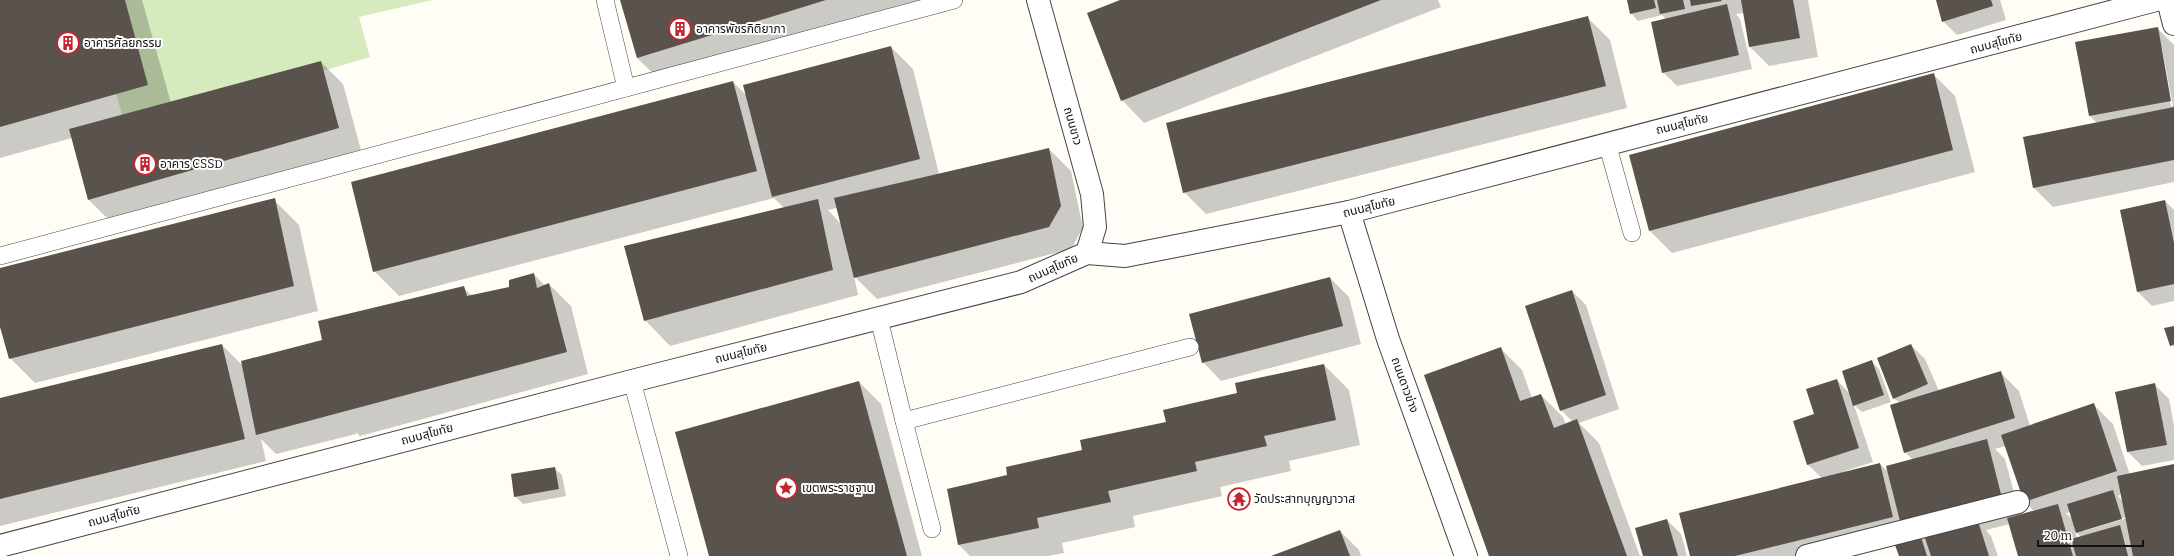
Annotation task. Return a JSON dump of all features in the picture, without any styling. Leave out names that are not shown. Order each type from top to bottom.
[{"type":"street","name":"ถนนขาว","points":[[1038,0],[1092,194],[1095,227],[1087,253]]},
{"type":"street","name":"ถนนสุโขทัย","points":[[0,546],[632,381],[1021,282],[1087,253],[1125,256],[1349,212],[2156,0]]},
{"type":"street","points":[[2168,0],[2174,24]]},
{"type":"street","name":"ถนนดาวข่าง","points":[[1349,212],[1388,340],[1466,556]]},
{"type":"street","points":[[1807,556],[2018,502]]},
{"type":"lane","points":[[605,0],[626,88]]},
{"type":"lane","points":[[0,256],[954,0]]},
{"type":"lane","points":[[1607,143],[1632,233]]},
{"type":"lane","points":[[879,319],[932,529]]},
{"type":"lane","points":[[904,421],[1190,347]]},
{"type":"lane","points":[[632,381],[679,556]]},
{"type":"green space","points":[[90,0],[432,0],[359,17],[370,57],[126,129]]},
{"type":"building","name":"อาคารศัลยกรรม","points":[[0,0],[125,0],[148,85],[0,127]]},
{"type":"building","name":"อาคารพัชรกิติยาภา","points":[[620,0],[826,0],[637,58]]},
{"type":"building","points":[[1120,0],[1381,0],[1121,101],[1087,13]]},
{"type":"building","points":[[1627,0],[1654,0],[1656,8],[1630,14]]},
{"type":"building","points":[[1657,0],[1683,0],[1685,9],[1660,14]]},
{"type":"building","points":[[1690,0],[1721,0],[1722,1],[1691,6]]},
{"type":"building","points":[[1741,0],[1793,0],[1800,38],[1749,47]]},
{"type":"building","points":[[1936,0],[1991,0],[1993,6],[1942,22]]},
{"type":"building","points":[[1727,4],[1739,55],[1662,73],[1651,22]]},
{"type":"building","points":[[1588,16],[1606,86],[1183,193],[1166,123]]},
{"type":"building","points":[[2158,27],[2171,101],[2089,116],[2075,42]]},
{"type":"building","points":[[891,46],[920,159],[772,197],[743,85]]},
{"type":"building","name":"อาคาร CSSD","points":[[321,61],[339,128],[88,200],[69,129]]},
{"type":"building","points":[[1934,73],[1953,150],[1649,231],[1629,155]]},
{"type":"building","points":[[733,81],[757,171],[373,272],[351,182]]},
{"type":"building","points":[[2174,107],[2174,160],[2033,188],[2023,137]]},
{"type":"building","points":[[1049,148],[1061,206],[1049,227],[854,278],[834,198]]},
{"type":"building","points":[[275,198],[294,286],[9,359],[0,327],[0,268]]},
{"type":"building","points":[[818,199],[833,270],[644,321],[624,246]]},
{"type":"building","points":[[2165,200],[2174,243],[2174,284],[2137,292],[2120,210]]},
{"type":"building","points":[[534,273],[537,288],[549,283],[567,352],[256,435],[241,361],[322,340],[318,321],[464,286],[467,296],[509,287],[509,280]]},
{"type":"building","points":[[1330,277],[1343,326],[1202,363],[1189,314]]},
{"type":"building","points":[[1572,290],[1606,395],[1560,411],[1525,306]]},
{"type":"building","points":[[2174,326],[2174,345],[2170,346],[2164,328]]},
{"type":"building","points":[[222,344],[245,439],[0,499],[0,398]]},
{"type":"building","points":[[1911,344],[1928,384],[1893,399],[1877,358]]},
{"type":"building","points":[[1501,347],[1520,401],[1541,394],[1554,428],[1577,419],[1627,556],[1489,556],[1424,375]]},
{"type":"building","points":[[1872,360],[1884,395],[1853,406],[1842,371]]},
{"type":"building","points":[[1324,364],[1336,420],[1264,436],[1267,446],[1195,462],[1197,471],[1108,491],[1111,502],[1037,518],[1039,528],[958,545],[947,489],[1007,475],[1006,467],[1082,450],[1080,440],[1166,422],[1163,410],[1237,393],[1235,383]]},
{"type":"building","points":[[2001,371],[2015,418],[1904,453],[1890,405]]},
{"type":"building","points":[[1837,379],[1859,448],[1807,465],[1793,421],[1814,414],[1806,389]]},
{"type":"building","name":"เขตพระราชฐาน","points":[[859,381],[907,556],[709,556],[675,432]]},
{"type":"building","points":[[2155,383],[2167,445],[2127,452],[2115,392]]},
{"type":"building","points":[[2094,403],[2117,471],[2024,502],[2001,435]]},
{"type":"building","points":[[1987,439],[2003,502],[1902,529],[1886,466]]},
{"type":"building","points":[[1880,463],[1893,517],[1735,556],[1690,556],[1679,513]]},
{"type":"building","points":[[2174,464],[2174,556],[2133,556],[2117,476]]},
{"type":"building","points":[[555,467],[559,489],[514,497],[511,474]]},
{"type":"building","points":[[2113,490],[2122,519],[2076,533],[2067,504]]},
{"type":"building","points":[[2058,504],[2073,556],[2018,556],[2007,518]]},
{"type":"building","points":[[1667,519],[1678,556],[1643,556],[1635,528]]},
{"type":"building","points":[[1978,521],[1989,556],[1931,556],[1925,538]]},
{"type":"building","points":[[2120,525],[2128,556],[2076,556],[2071,539]]},
{"type":"building","points":[[1340,530],[1350,556],[1271,556]]},
{"type":"building","points":[[1921,537],[1927,556],[1899,556],[1895,545]]},
{"type":"place","name":"อาคารพัชรกิติยาภา","points":[[680,29]]},
{"type":"place","name":"อาคารศัลยกรรม","points":[[68,43]]},
{"type":"place","name":"อาคาร CSSD","points":[[145,164]]},
{"type":"place","name":"เขตพระราชฐาน","points":[[786,488]]},
{"type":"place","name":"วัดประสาทบุญญาวาส","points":[[1239,499]]}]
